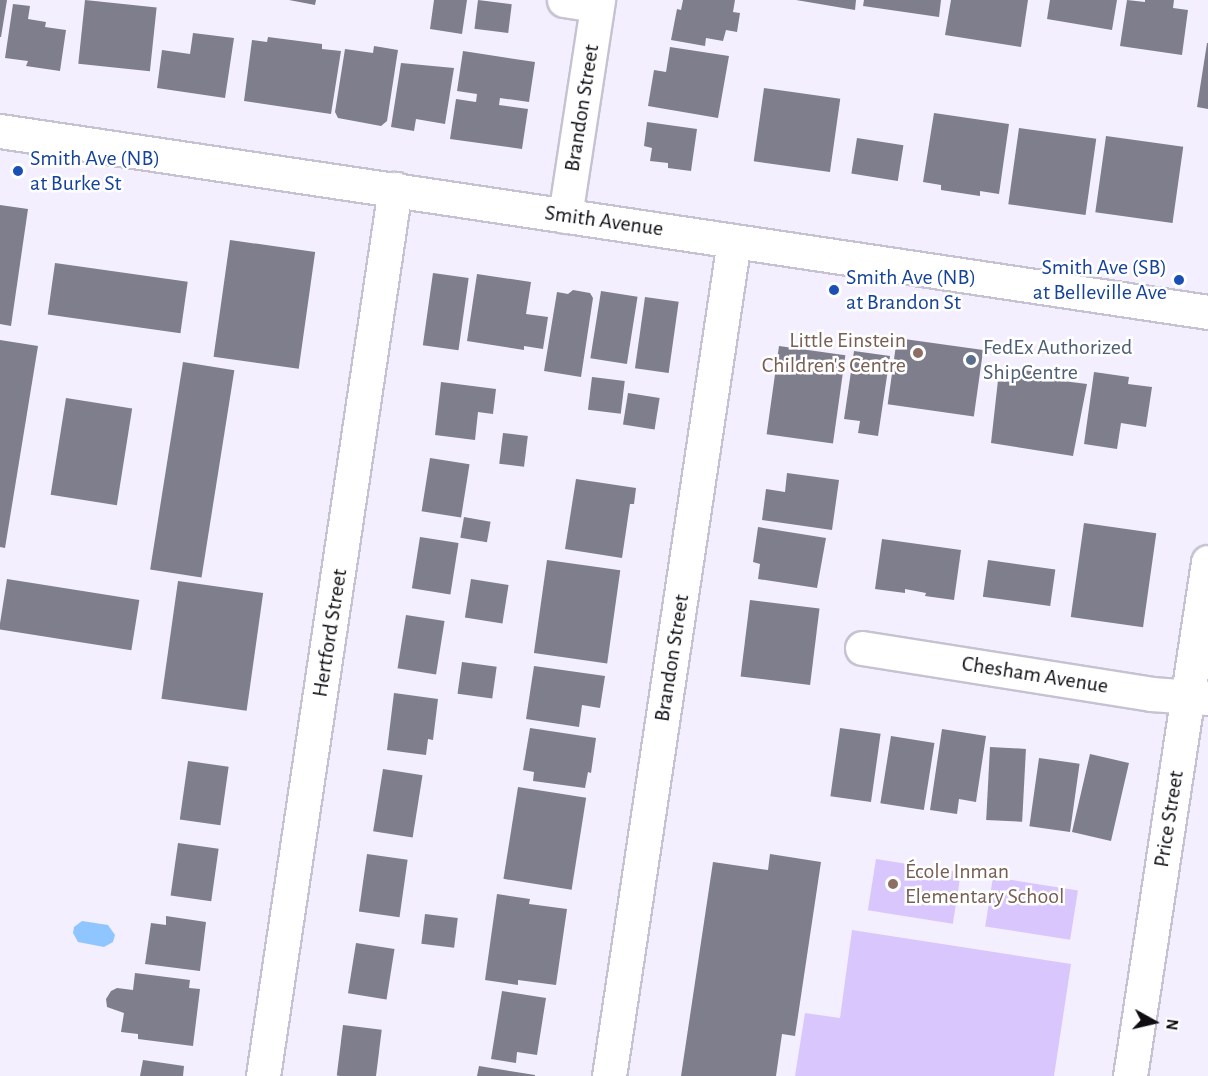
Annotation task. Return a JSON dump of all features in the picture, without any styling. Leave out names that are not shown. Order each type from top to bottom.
[{"type":"street","points":[[564,0],[598,2]]},
{"type":"street","name":"Brandon Street","points":[[565,216],[598,2]]},
{"type":"street","name":"Smith Avenue","points":[[0,131],[1208,312]]},
{"type":"street","name":"Hertford Street","points":[[263,1076],[395,189]]},
{"type":"street","name":"Brandon Street","points":[[609,1076],[734,241]]},
{"type":"street","name":"Price Street","points":[[1130,1076],[1198,698],[1208,562]]},
{"type":"street","name":"Chesham Avenue","points":[[862,648],[1198,698]]},
{"type":"shaded area","points":[[876,859],[961,872],[953,924],[868,910]]},
{"type":"shaded area","points":[[993,877],[1078,890],[1070,940],[985,926]]},
{"type":"shaded area","points":[[852,930],[1071,964],[1054,1076],[795,1076],[805,1013],[840,1018]]},
{"type":"water","points":[[82,921],[108,925],[115,935],[113,942],[104,947],[78,942],[73,933],[74,927]]},
{"type":"building","points":[[0,0],[7,0],[1,37],[0,37]]},
{"type":"building","points":[[85,0],[157,8],[150,71],[78,64]]},
{"type":"building","points":[[289,0],[316,0],[315,5]]},
{"type":"building","points":[[434,0],[467,0],[462,34],[430,29]]},
{"type":"building","points":[[478,0],[512,4],[508,33],[474,29]]},
{"type":"building","points":[[683,0],[735,0],[733,12],[740,13],[737,32],[726,30],[723,41],[706,38],[705,46],[671,40],[677,9],[681,10]]},
{"type":"building","points":[[796,0],[856,0],[855,10]]},
{"type":"building","points":[[864,0],[941,0],[939,17],[863,6]]},
{"type":"building","points":[[951,0],[1028,0],[1021,47],[945,35]]},
{"type":"building","points":[[1050,0],[1117,0],[1112,30],[1047,19]]},
{"type":"building","points":[[1127,0],[1145,2],[1145,0],[1174,0],[1173,8],[1188,10],[1182,55],[1120,46]]},
{"type":"building","points":[[13,4],[30,6],[28,19],[46,22],[45,27],[66,30],[60,71],[26,66],[28,61],[5,58]]},
{"type":"building","points":[[193,33],[234,38],[225,98],[157,88],[162,50],[190,54]]},
{"type":"building","points":[[268,37],[322,44],[322,49],[341,51],[331,114],[244,101],[252,40],[267,42]]},
{"type":"building","points":[[1208,43],[1208,109],[1197,107]]},
{"type":"building","points":[[374,46],[398,50],[387,121],[381,126],[338,118],[335,112],[345,49],[373,53]]},
{"type":"building","points":[[670,47],[729,56],[718,118],[648,106],[654,70],[666,72]]},
{"type":"building","points":[[463,51],[535,62],[529,102],[500,98],[499,105],[528,109],[522,149],[450,139],[456,99],[476,102],[477,94],[457,91]]},
{"type":"building","points":[[401,63],[454,68],[445,124],[416,119],[414,131],[391,127]]},
{"type":"building","points":[[764,88],[840,99],[830,172],[754,161]]},
{"type":"building","points":[[934,113],[1009,124],[999,194],[980,191],[980,196],[941,190],[941,185],[923,182]]},
{"type":"building","points":[[647,122],[697,129],[691,171],[668,168],[668,163],[650,161],[652,148],[644,146]]},
{"type":"building","points":[[1019,128],[1096,139],[1086,215],[1008,204]]},
{"type":"building","points":[[1106,136],[1183,147],[1173,223],[1095,212]]},
{"type":"building","points":[[857,138],[903,145],[898,181],[851,174]]},
{"type":"building","points":[[0,205],[28,209],[11,326],[0,324]]},
{"type":"building","points":[[230,240],[315,252],[299,369],[214,357]]},
{"type":"building","points":[[55,263],[188,282],[180,333],[48,314]]},
{"type":"building","points":[[433,273],[469,278],[458,350],[423,345]]},
{"type":"building","points":[[477,274],[531,282],[526,314],[548,317],[543,349],[524,346],[524,350],[467,341]]},
{"type":"building","points":[[573,290],[590,293],[593,298],[581,377],[544,371],[557,292],[568,294]]},
{"type":"building","points":[[601,291],[638,297],[627,364],[590,358]]},
{"type":"building","points":[[645,297],[679,302],[669,373],[635,368]]},
{"type":"building","points":[[897,338],[983,350],[974,416],[888,404]]},
{"type":"building","points":[[0,340],[38,346],[5,548],[0,547]]},
{"type":"building","points":[[779,346],[845,355],[833,443],[767,434]]},
{"type":"building","points":[[854,351],[890,356],[878,436],[858,433],[860,421],[844,419]]},
{"type":"building","points":[[183,362],[234,370],[202,578],[150,569]]},
{"type":"building","points":[[1023,370],[1064,376],[1063,381],[1087,384],[1073,456],[991,443],[999,371],[1022,374]]},
{"type":"building","points":[[1094,372],[1129,377],[1128,384],[1152,387],[1146,427],[1121,423],[1117,449],[1084,444]]},
{"type":"building","points":[[592,377],[625,381],[621,414],[588,410]]},
{"type":"building","points":[[441,382],[496,389],[493,414],[478,412],[475,440],[435,435]]},
{"type":"building","points":[[628,393],[660,398],[655,430],[623,425]]},
{"type":"building","points":[[66,398],[132,408],[117,505],[51,495]]},
{"type":"building","points":[[503,433],[528,436],[524,467],[499,464]]},
{"type":"building","points":[[430,458],[470,464],[461,518],[422,511]]},
{"type":"building","points":[[787,473],[839,480],[832,530],[762,520],[766,489],[785,492]]},
{"type":"building","points":[[576,479],[636,488],[634,504],[630,504],[622,558],[565,549]]},
{"type":"building","points":[[464,517],[491,522],[487,542],[460,538]]},
{"type":"building","points":[[1084,523],[1156,533],[1143,627],[1071,617]]},
{"type":"building","points":[[758,527],[826,538],[817,588],[758,579],[760,564],[753,562]]},
{"type":"building","points":[[420,537],[459,543],[450,594],[412,588]]},
{"type":"building","points":[[882,539],[961,550],[954,600],[925,596],[926,593],[905,589],[905,593],[875,589]]},
{"type":"building","points":[[547,560],[620,570],[607,663],[534,653]]},
{"type":"building","points":[[988,560],[1055,569],[1050,606],[983,597]]},
{"type":"building","points":[[7,579],[139,600],[131,650],[0,630]]},
{"type":"building","points":[[471,579],[509,585],[502,623],[465,618]]},
{"type":"building","points":[[178,581],[263,593],[247,711],[161,699]]},
{"type":"building","points":[[750,600],[819,609],[810,685],[741,676]]},
{"type":"building","points":[[406,615],[445,621],[436,674],[398,668]]},
{"type":"building","points":[[462,662],[497,667],[492,699],[458,694]]},
{"type":"building","points":[[534,666],[605,676],[600,708],[582,705],[579,727],[526,719]]},
{"type":"building","points":[[394,693],[438,699],[433,740],[428,739],[426,755],[387,750]]},
{"type":"building","points":[[530,728],[596,738],[591,773],[588,772],[585,788],[533,781],[534,772],[523,770]]},
{"type":"building","points":[[840,728],[881,734],[871,802],[830,796]]},
{"type":"building","points":[[942,729],[986,736],[976,802],[959,799],[957,814],[930,810]]},
{"type":"building","points":[[891,736],[934,743],[924,810],[880,803]]},
{"type":"building","points":[[990,747],[1026,749],[1022,822],[986,820]]},
{"type":"building","points":[[1090,754],[1129,763],[1111,841],[1072,832]]},
{"type":"building","points":[[1039,758],[1080,764],[1070,832],[1029,826]]},
{"type":"building","points":[[188,761],[229,767],[220,825],[180,819]]},
{"type":"building","points":[[383,769],[423,775],[413,837],[373,831]]},
{"type":"building","points":[[518,787],[586,798],[572,890],[503,879]]},
{"type":"building","points":[[178,843],[219,849],[211,901],[171,895]]},
{"type":"building","points":[[367,854],[408,860],[400,917],[359,911]]},
{"type":"building","points":[[770,854],[821,862],[795,1036],[782,1034],[776,1076],[681,1076],[713,862],[768,870]]},
{"type":"building","points":[[497,894],[530,899],[529,904],[567,909],[556,985],[518,980],[518,985],[485,980]]},
{"type":"building","points":[[425,914],[458,918],[454,948],[421,944]]},
{"type":"building","points":[[166,916],[206,922],[200,971],[145,964],[151,923],[166,925]]},
{"type":"building","points":[[356,943],[395,949],[387,999],[348,993]]},
{"type":"building","points":[[135,973],[190,980],[189,988],[200,989],[193,1046],[138,1039],[138,1034],[121,1032],[124,1013],[107,1007],[106,999],[111,991],[117,988],[133,990]]},
{"type":"building","points":[[502,991],[546,998],[537,1055],[517,1052],[516,1063],[491,1059]]},
{"type":"building","points":[[343,1025],[382,1030],[376,1076],[337,1076]]},
{"type":"building","points":[[143,1060],[184,1066],[183,1076],[140,1076]]},
{"type":"building","points":[[479,1066],[535,1075],[535,1076],[477,1076]]},
{"type":"place","name":"Smith Ave (NB) at Burke St","points":[[18,171]]},
{"type":"place","name":"Smith Ave (SB) at Belleville Ave","points":[[1179,280]]},
{"type":"place","name":"Smith Ave (NB) at Brandon St","points":[[834,290]]},
{"type":"place","name":"Little Einstein Children's Centre","points":[[918,353]]},
{"type":"place","name":"FedEx Authorized ShipCentre","points":[[971,360]]},
{"type":"place","name":"École Inman Elementary School","points":[[893,884]]}]
